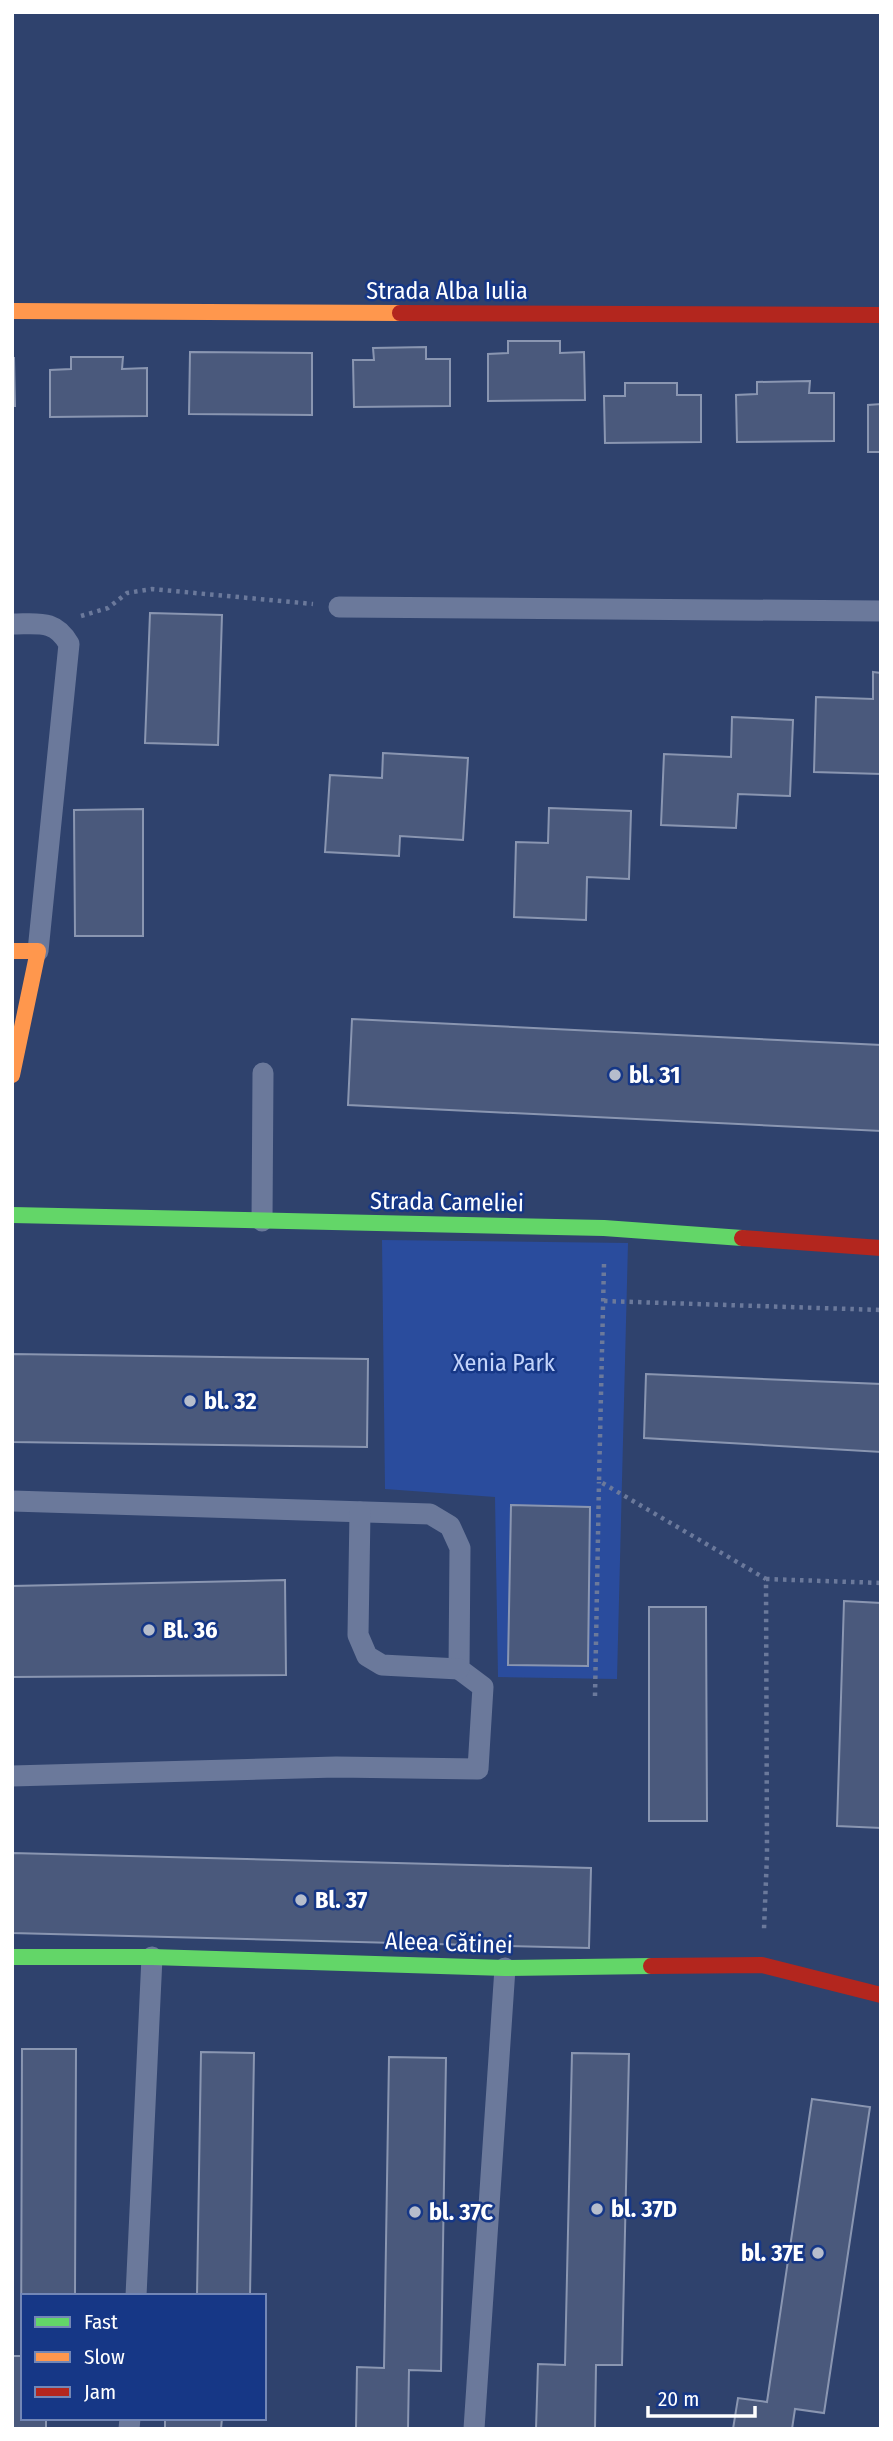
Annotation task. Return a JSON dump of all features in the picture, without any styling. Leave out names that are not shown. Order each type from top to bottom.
[{"type":"street","name":"Strada Alba Iulia","points":[[12,312],[881,315]]},
{"type":"street","points":[[12,951],[38,951],[12,1075]]},
{"type":"street","name":"Strada Cameliei","points":[[12,1215],[604,1228],[881,1248]]},
{"type":"street","name":"Aleea Cătinei","points":[[12,1957],[152,1957],[505,1968],[762,1965],[881,1995]]},
{"type":"lane","points":[[339,607],[881,611]]},
{"type":"lane","points":[[12,624],[50,625],[62,633],[69,645],[38,951]]},
{"type":"lane","points":[[262,1221],[263,1073]]},
{"type":"lane","points":[[12,1501],[430,1514],[450,1526],[460,1548],[459,1669]]},
{"type":"lane","points":[[12,1776],[336,1766],[478,1769],[483,1687],[459,1669],[382,1665],[367,1656],[358,1635],[360,1511]]},
{"type":"lane","points":[[136,2294],[152,1957]]},
{"type":"lane","points":[[474,2429],[505,1968]]},
{"type":"path","points":[[50,625],[108,608],[127,593],[152,589],[339,607]]},
{"type":"path","points":[[595,1696],[604,1228]]},
{"type":"path","points":[[604,1301],[881,1310]]},
{"type":"path","points":[[599,1481],[766,1579],[881,1583]]},
{"type":"path","points":[[762,1965],[767,1855],[766,1579]]},
{"type":"green space","name":"Xenia Park","points":[[382,1240],[628,1243],[617,1679],[498,1677],[495,1497],[385,1489]]},
{"type":"building","points":[[508,341],[560,341],[560,353],[584,352],[585,400],[488,401],[488,354],[508,353]]},
{"type":"building","points":[[426,347],[426,359],[450,359],[450,406],[354,407],[353,360],[374,360],[373,348]]},
{"type":"building","points":[[190,352],[312,353],[312,415],[189,414]]},
{"type":"building","points":[[71,357],[123,357],[122,369],[147,368],[147,416],[50,417],[50,370],[71,369]]},
{"type":"building","points":[[14,358],[15,406],[12,406]]},
{"type":"building","points":[[810,381],[809,393],[834,393],[834,441],[737,442],[736,395],[757,394],[757,382]]},
{"type":"building","points":[[625,383],[677,383],[677,395],[701,395],[701,442],[605,443],[604,396],[625,396]]},
{"type":"building","points":[[881,404],[881,452],[868,452],[868,405]]},
{"type":"building","points":[[150,613],[222,615],[218,745],[145,743]]},
{"type":"building","points":[[873,672],[881,673],[881,774],[814,772],[816,697],[873,699]]},
{"type":"building","points":[[732,717],[793,720],[790,796],[738,794],[736,828],[661,825],[664,754],[731,757]]},
{"type":"building","points":[[383,753],[468,758],[463,840],[400,836],[399,856],[325,852],[330,775],[382,778]]},
{"type":"building","points":[[549,808],[631,811],[629,879],[587,877],[586,920],[514,917],[516,842],[548,843]]},
{"type":"building","points":[[143,809],[143,936],[75,936],[74,810]]},
{"type":"building","name":"bl. 31","points":[[352,1019],[881,1045],[881,1131],[348,1105]]},
{"type":"building","name":"bl. 32","points":[[12,1354],[368,1359],[367,1447],[12,1442]]},
{"type":"building","points":[[646,1374],[881,1384],[881,1452],[644,1438]]},
{"type":"building","points":[[511,1505],[590,1507],[588,1666],[508,1665]]},
{"type":"building","name":"Bl. 36","points":[[285,1580],[286,1675],[12,1677],[12,1586]]},
{"type":"building","points":[[844,1601],[881,1603],[881,1828],[837,1826]]},
{"type":"building","points":[[649,1607],[706,1607],[707,1821],[649,1821]]},
{"type":"building","name":"Bl. 37","points":[[12,1853],[591,1868],[589,1948],[12,1933]]},
{"type":"building","points":[[22,2049],[76,2049],[75,2294],[21,2294]]},
{"type":"building","points":[[201,2052],[254,2053],[250,2294],[197,2294]]},
{"type":"building","name":"bl. 37D","points":[[572,2053],[629,2054],[622,2365],[596,2365],[595,2429],[536,2429],[538,2364],[565,2365]]},
{"type":"building","name":"bl. 37C","points":[[389,2057],[446,2058],[441,2371],[409,2370],[408,2429],[356,2429],[357,2367],[384,2368]]},
{"type":"building","name":"bl. 37E","points":[[812,2099],[870,2107],[824,2413],[795,2409],[792,2429],[733,2429],[738,2398],[767,2402]]},
{"type":"building","points":[[12,2356],[21,2356],[21,2420],[46,2420],[46,2429],[12,2429]]},
{"type":"building","points":[[165,2420],[222,2420],[221,2429],[165,2429]]},
{"type":"traffic: fast","points":[[12,1215],[604,1228],[742,1238]]},
{"type":"traffic: fast","points":[[12,1957],[152,1957],[505,1968],[651,1966]]},
{"type":"traffic: slow","points":[[12,311],[400,313]]},
{"type":"traffic: slow","points":[[12,951],[38,951],[12,1075]]},
{"type":"traffic: jam","points":[[400,313],[881,315]]},
{"type":"traffic: jam","points":[[742,1238],[881,1248]]},
{"type":"traffic: jam","points":[[651,1966],[762,1965],[881,1995]]},
{"type":"place","name":"bl. 31","points":[[615,1075]]},
{"type":"place","name":"bl. 32","points":[[190,1401]]},
{"type":"place","name":"Bl. 36","points":[[149,1630]]},
{"type":"place","name":"Bl. 37","points":[[301,1900]]},
{"type":"place","name":"bl. 37D","points":[[597,2209]]},
{"type":"place","name":"bl. 37C","points":[[415,2212]]},
{"type":"place","name":"bl. 37E","points":[[818,2253]]}]
